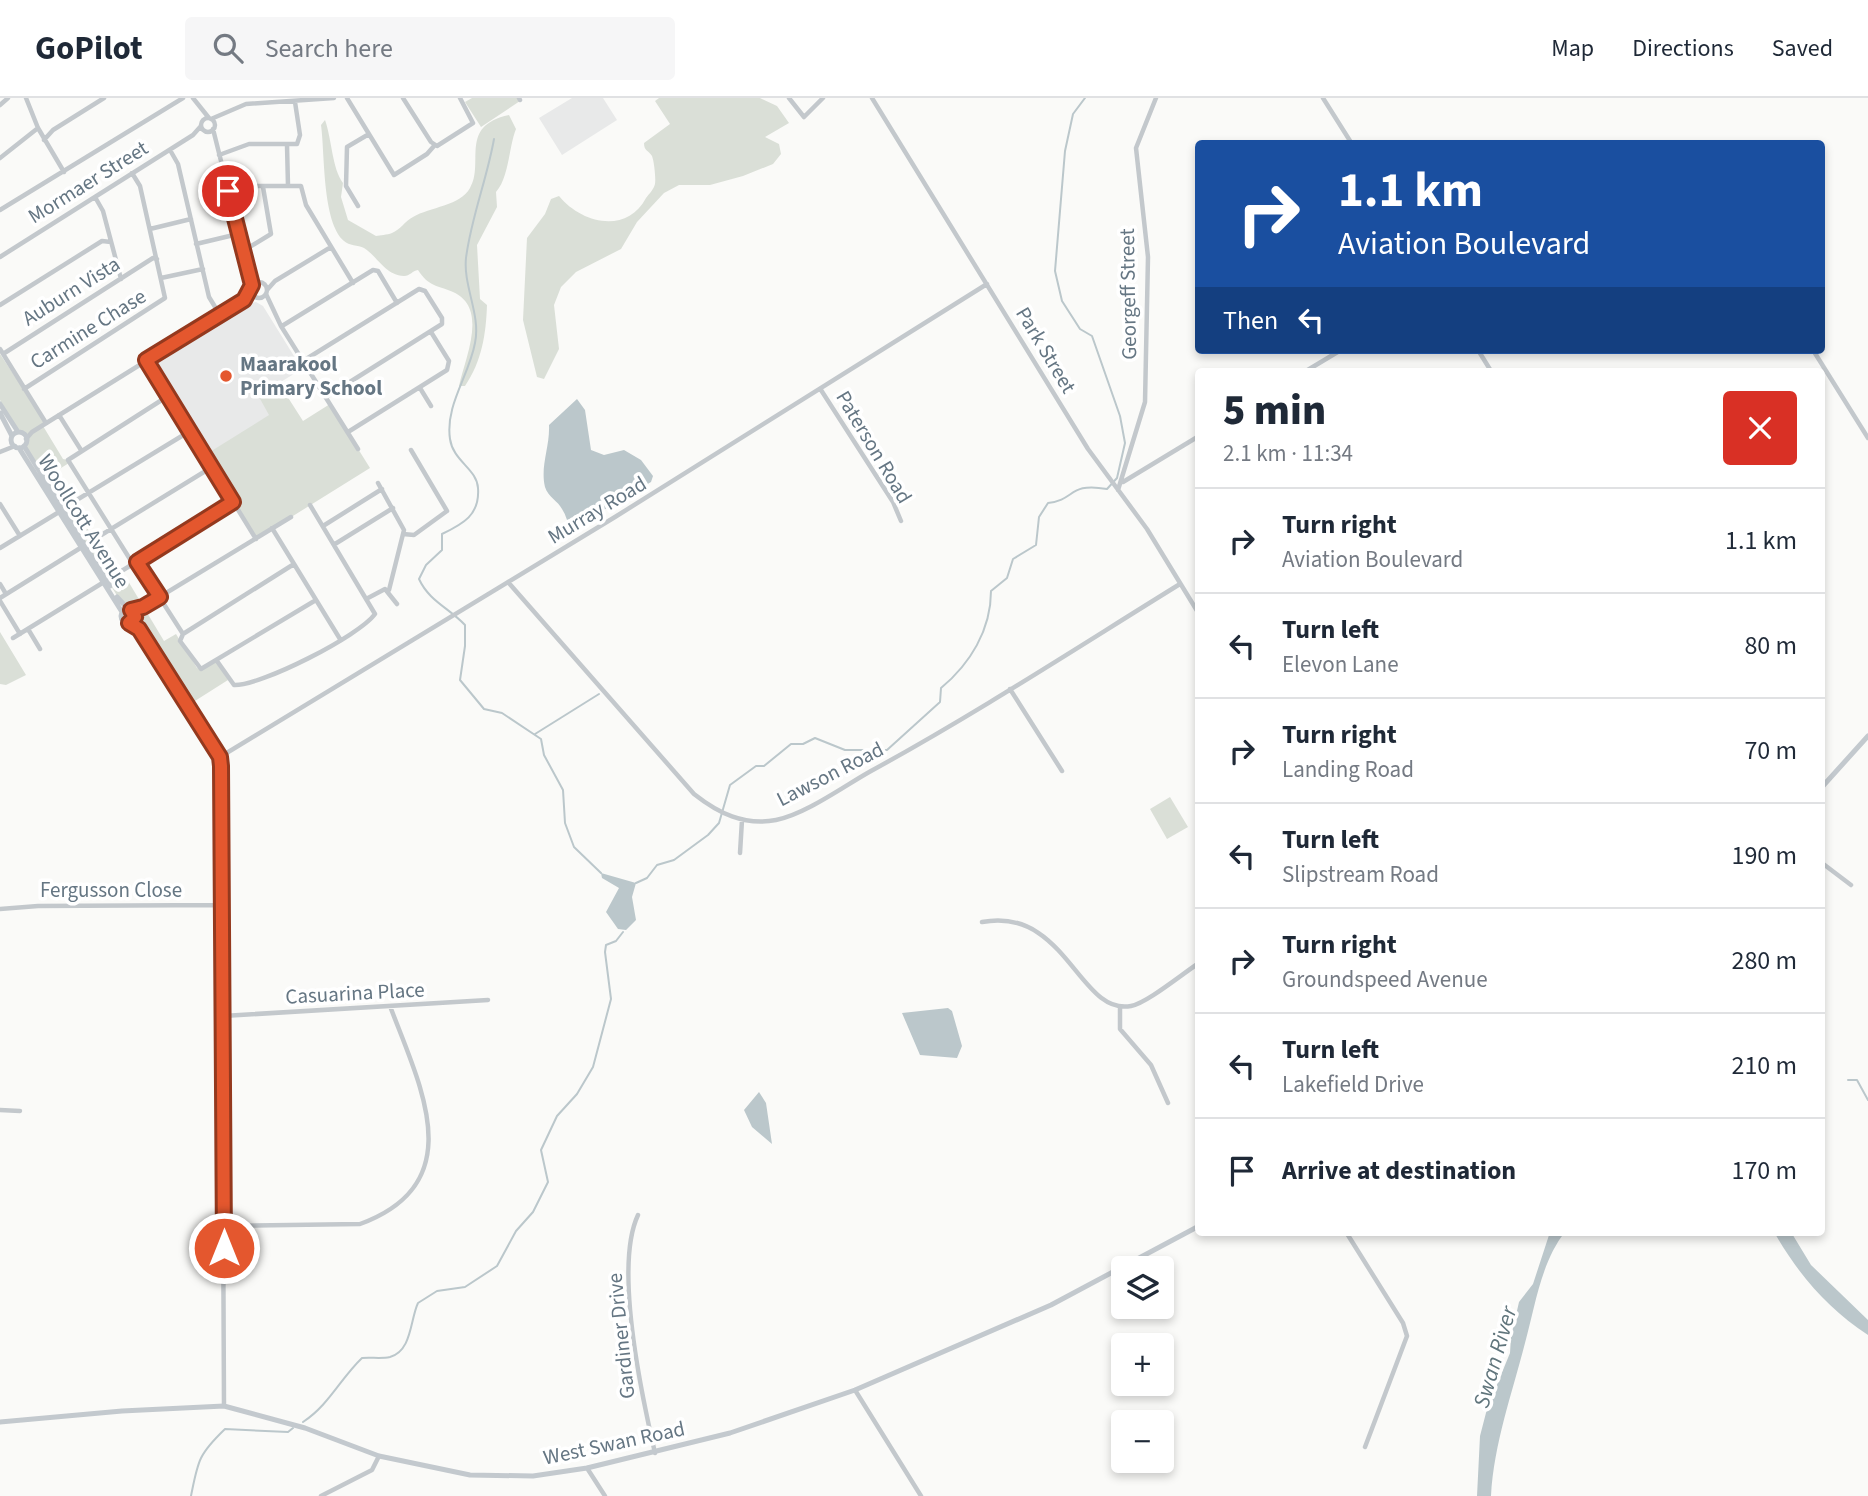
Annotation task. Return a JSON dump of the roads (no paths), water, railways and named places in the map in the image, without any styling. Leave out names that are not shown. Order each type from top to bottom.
[{"type":"main road","name":"Woollcott Avenue","points":[[0,404],[18,441]]},
{"type":"main road","name":"Woollcott Avenue","points":[[0,413],[105,581],[127,610],[133,620],[122,621],[127,610]]},
{"type":"main road","points":[[1825,784],[1868,737]]},
{"type":"main road","name":"West Swan Road","points":[[0,1422],[133,1410],[224,1406],[288,1422],[379,1456],[470,1475],[533,1476],[587,1468],[656,1454],[742,1429],[855,1390],[1051,1305],[1195,1228]]},
{"type":"street","points":[[0,105],[8,98]]},
{"type":"street","points":[[27,98],[38,128],[64,172]]},
{"type":"street","points":[[44,139],[53,130],[104,98]]},
{"type":"street","points":[[0,211],[183,98]]},
{"type":"street","points":[[193,98],[214,127],[213,139]]},
{"type":"street","points":[[204,127],[210,119],[223,116],[246,104],[334,98]]},
{"type":"street","points":[[347,98],[394,175],[427,154],[434,146],[441,146],[473,123],[460,98]]},
{"type":"street","points":[[403,98],[434,146]]},
{"type":"street","points":[[789,98],[804,117],[823,98]]},
{"type":"street","name":"Park Street","points":[[872,98],[1088,449],[1147,529],[1195,608]]},
{"type":"street","name":"Georgeff Street","points":[[1118,490],[1123,482],[1145,401],[1148,257],[1136,148],[1156,98]]},
{"type":"street","points":[[1323,98],[1349,140]]},
{"type":"street","points":[[219,155],[249,144],[287,145],[300,140],[295,102]]},
{"type":"street","points":[[199,107],[204,127],[213,139],[219,155],[252,287],[258,297],[269,305]]},
{"type":"street","points":[[214,127],[223,116]]},
{"type":"street","points":[[204,127],[214,127]]},
{"type":"street","name":"Mormaer Street","points":[[0,257],[204,127]]},
{"type":"street","points":[[0,158],[38,128]]},
{"type":"street","points":[[358,206],[346,186],[347,147],[369,134]]},
{"type":"street","points":[[287,145],[288,186]]},
{"type":"street","points":[[170,150],[178,164],[209,297],[220,315]]},
{"type":"street","name":"Carmine Chase","points":[[24,388],[163,301],[165,295],[140,186],[132,173]]},
{"type":"street","points":[[228,191],[301,186],[306,205],[353,283]]},
{"type":"street","points":[[243,251],[271,233],[263,187]]},
{"type":"street","points":[[95,197],[103,211],[121,279]]},
{"type":"street","points":[[150,229],[191,219]]},
{"type":"street","points":[[197,244],[238,234]]},
{"type":"street","points":[[0,305],[102,240],[111,242]]},
{"type":"street","points":[[0,452],[244,300],[267,292],[275,281],[331,247]]},
{"type":"street","name":"Auburn Vista","points":[[1,351],[153,258],[157,259]]},
{"type":"street","points":[[161,278],[202,270]]},
{"type":"street","points":[[281,327],[376,270],[397,303]]},
{"type":"street","points":[[248,272],[262,282],[269,305],[281,327],[358,449]]},
{"type":"street","points":[[244,300],[252,287],[262,282],[275,281]]},
{"type":"street","name":"Murray Road","points":[[220,757],[821,390],[988,284]]},
{"type":"street","points":[[303,361],[423,289],[442,321],[431,332],[326,397]]},
{"type":"street","points":[[348,432],[447,370],[450,364],[431,332]]},
{"type":"street","points":[[1,351],[46,423]]},
{"type":"street","points":[[1311,368],[1334,354]]},
{"type":"street","points":[[146,360],[256,539]]},
{"type":"street","points":[[1825,369],[1868,439]]},
{"type":"street","points":[[420,388],[431,406]]},
{"type":"street","name":"Paterson Road","points":[[821,390],[893,502],[901,521]]},
{"type":"street","points":[[168,396],[68,460],[111,529],[183,634]]},
{"type":"street","points":[[59,415],[81,450]]},
{"type":"street","points":[[0,548],[190,431]]},
{"type":"street","points":[[1123,482],[1195,438]]},
{"type":"street","points":[[403,534],[414,535],[447,511],[411,450]]},
{"type":"street","points":[[20,634],[0,599],[212,467]]},
{"type":"street","points":[[378,483],[402,522],[403,534],[389,590],[397,604]]},
{"type":"street","points":[[323,526],[382,489]]},
{"type":"street","points":[[13,638],[233,502]]},
{"type":"street","points":[[0,504],[20,536]]},
{"type":"street","points":[[217,661],[230,682],[239,686],[254,682],[305,661],[372,618],[374,609],[368,598],[310,505]]},
{"type":"street","points":[[335,544],[393,508]]},
{"type":"street","points":[[127,610],[143,607],[291,517]]},
{"type":"street","points":[[272,528],[340,639]]},
{"type":"street","points":[[294,564],[183,634],[180,641],[197,668],[204,669],[316,600]]},
{"type":"street","name":"Lawson Road","points":[[508,582],[694,794],[716,811],[742,820],[775,820],[789,816],[911,750],[1180,584]]},
{"type":"street","points":[[0,584],[6,594]]},
{"type":"street","points":[[368,598],[389,590]]},
{"type":"street","points":[[133,620],[143,607]]},
{"type":"street","name":"Woollcott Avenue","points":[[133,620],[220,757]]},
{"type":"street","points":[[28,629],[40,649]]},
{"type":"street","points":[[1010,689],[1062,771]]},
{"type":"street","points":[[220,757],[224,1406]]},
{"type":"street","points":[[740,853],[742,820]]},
{"type":"street","points":[[1825,865],[1850,885]]},
{"type":"street","name":"Fergusson Close","points":[[0,909],[38,906],[222,905]]},
{"type":"street","points":[[982,922],[997,919],[1027,927],[1046,937],[1074,965],[1093,993],[1106,1003],[1120,1007],[1134,1006],[1150,998],[1195,966]]},
{"type":"street","name":"Casuarina Place","points":[[223,1016],[488,1000]]},
{"type":"street","points":[[224,1226],[360,1224],[390,1210],[416,1186],[429,1152],[428,1105],[390,1006]]},
{"type":"street","points":[[1120,1007],[1121,1029],[1151,1065],[1168,1103]]},
{"type":"street","points":[[0,1110],[20,1111]]},
{"type":"street","name":"Gardiner Drive","points":[[638,1215],[632,1226],[629,1253],[634,1340],[637,1378],[656,1454]]},
{"type":"street","points":[[1349,1236],[1404,1323],[1407,1336],[1365,1447]]},
{"type":"street","points":[[855,1390],[921,1496]]},
{"type":"street","points":[[321,1496],[372,1470],[379,1456]]},
{"type":"street","points":[[587,1468],[605,1496]]},
{"type":"waterway","points":[[636,883],[647,878],[657,865],[674,860],[708,835],[719,823],[730,785],[756,766],[764,766],[791,744],[803,744],[815,738],[845,750],[887,750],[940,702],[941,688],[970,657],[983,633],[991,591],[1007,578],[1013,559],[1036,545],[1039,517],[1048,503],[1064,499],[1085,488],[1107,489],[1117,478],[1125,443],[1120,416],[1092,336],[1080,329],[1062,301],[1055,271],[1065,151],[1073,114],[1085,98]]},
{"type":"waterway","points":[[494,139],[466,258],[467,279],[476,322],[475,343],[454,402],[449,426],[452,447],[474,475],[478,497],[469,517],[442,534],[442,550],[426,565],[419,579],[434,599],[465,625],[460,680],[484,709],[502,713],[541,739],[544,755],[563,790],[565,823],[574,847],[601,873]]},
{"type":"waterway","points":[[535,734],[599,694]]},
{"type":"waterway","points":[[303,1422],[320,1408],[362,1358],[390,1357],[403,1348],[418,1303],[437,1291],[465,1287],[497,1266],[516,1231],[533,1212],[548,1182],[541,1150],[557,1116],[577,1094],[593,1067],[611,999],[606,945],[616,941],[623,932]]},
{"type":"waterway","points":[[1848,1080],[1857,1080],[1868,1100]]},
{"type":"waterway","points":[[191,1496],[200,1459],[225,1429],[288,1432],[293,1428]]},
{"type":"place","name":"Maarakool Primary School","points":[[226,376]]},
{"type":"water label","name":"Swan River","points":[[1495,1357]]}]
